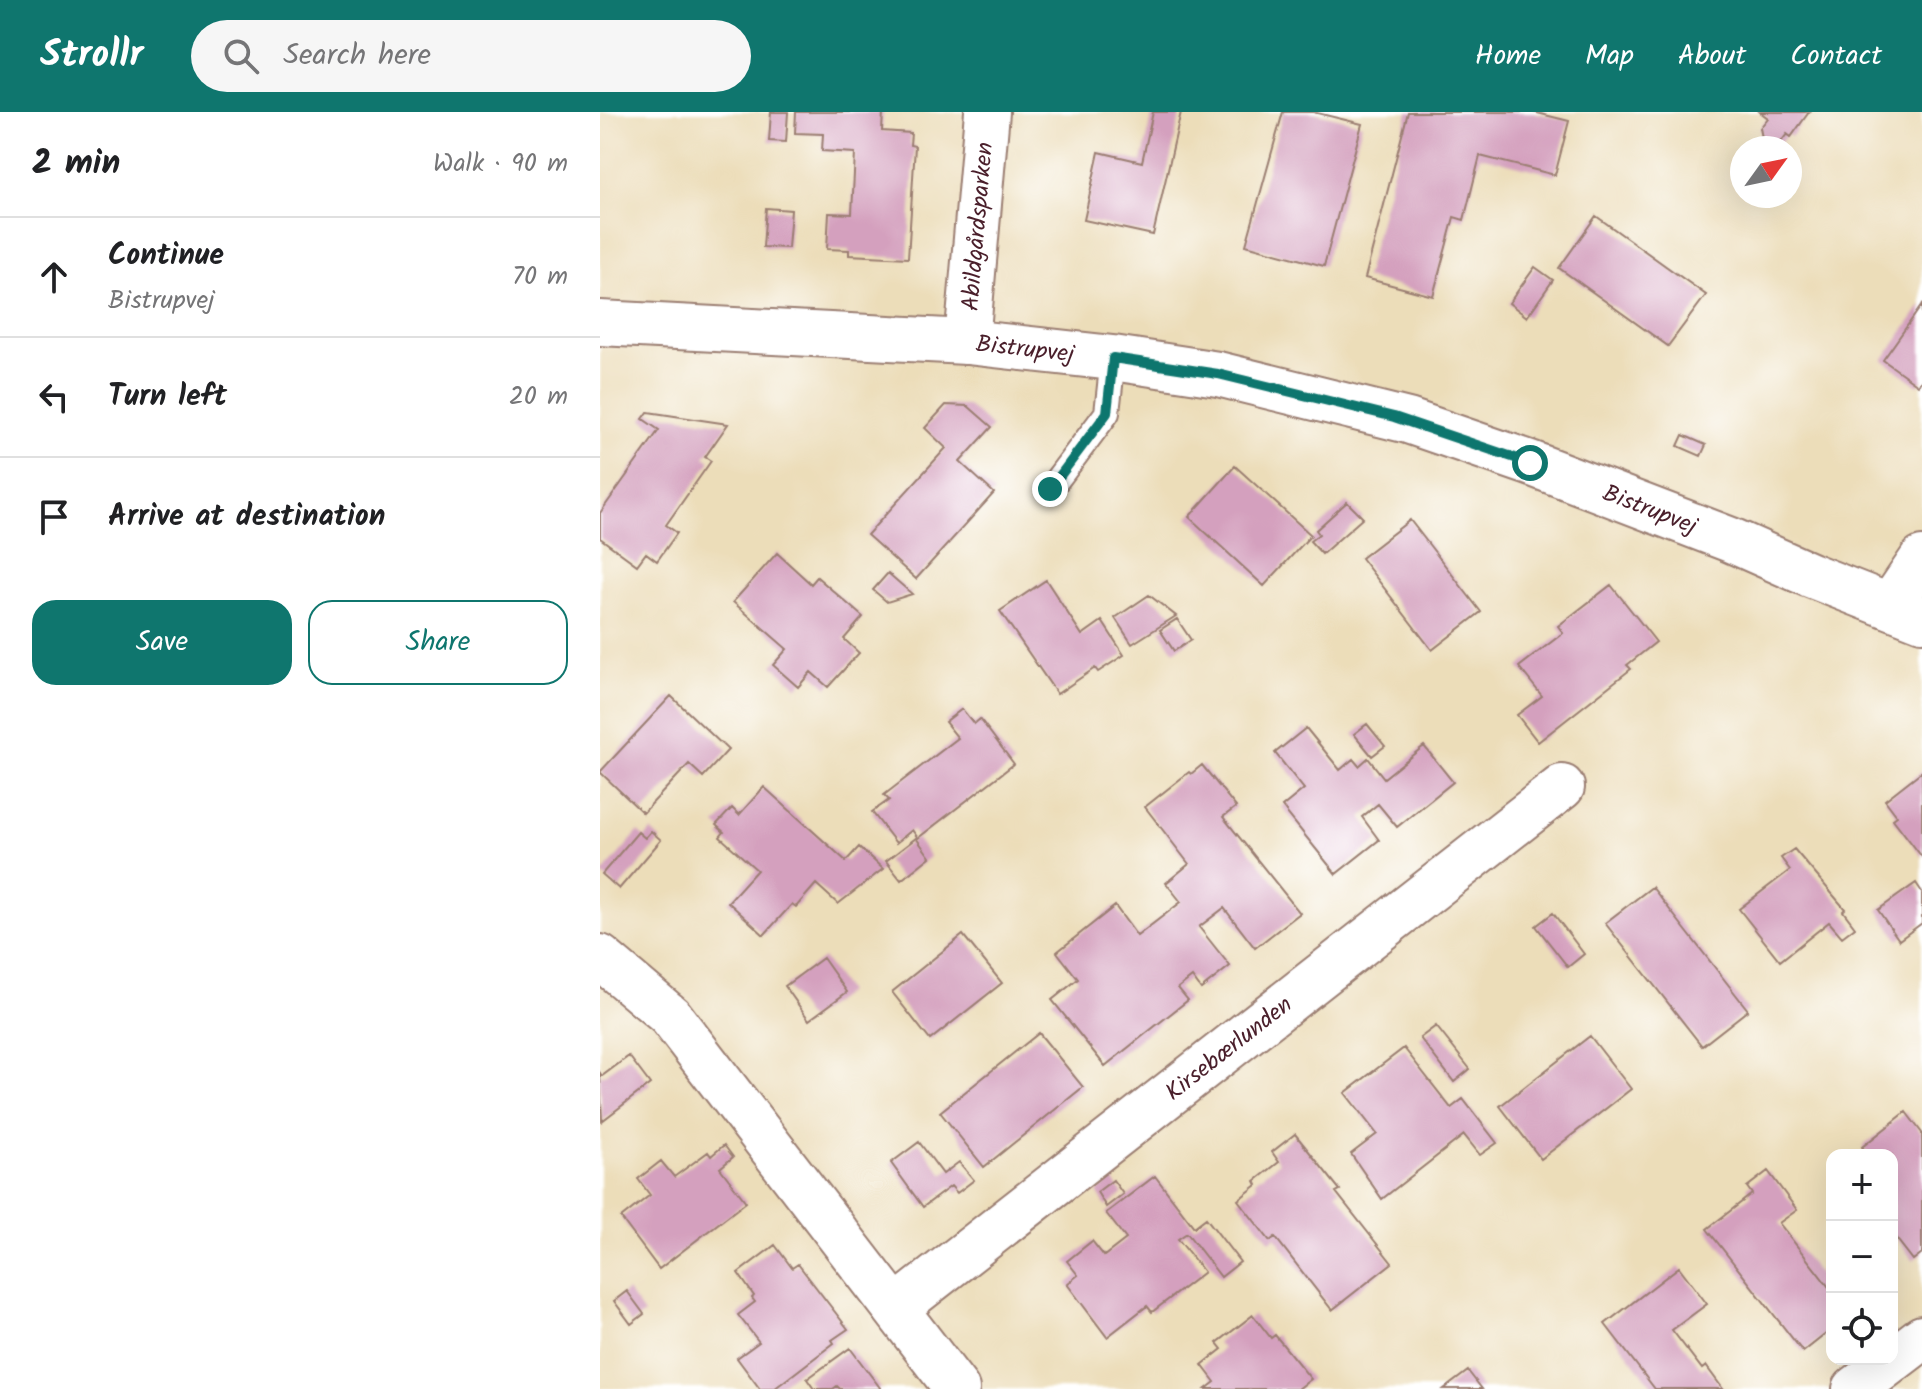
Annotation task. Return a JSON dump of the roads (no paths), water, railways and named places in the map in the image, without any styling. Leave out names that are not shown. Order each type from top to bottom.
[{"type":"street","name":"Abildgårdsparken","points":[[967,342],[987,112]]},
{"type":"street","name":"Bistrupvej","points":[[600,323],[967,342],[1113,358],[1218,374],[1408,421],[1530,463],[1731,540],[1906,612],[1922,559]]},
{"type":"street","name":"Kirsebærlunden","points":[[896,1308],[1562,787]]},
{"type":"street","points":[[600,957],[670,1016],[957,1389]]},
{"type":"street","points":[[1855,1389],[1922,1338]]},
{"type":"lane","points":[[1050,489],[1107,413],[1113,358]]}]
